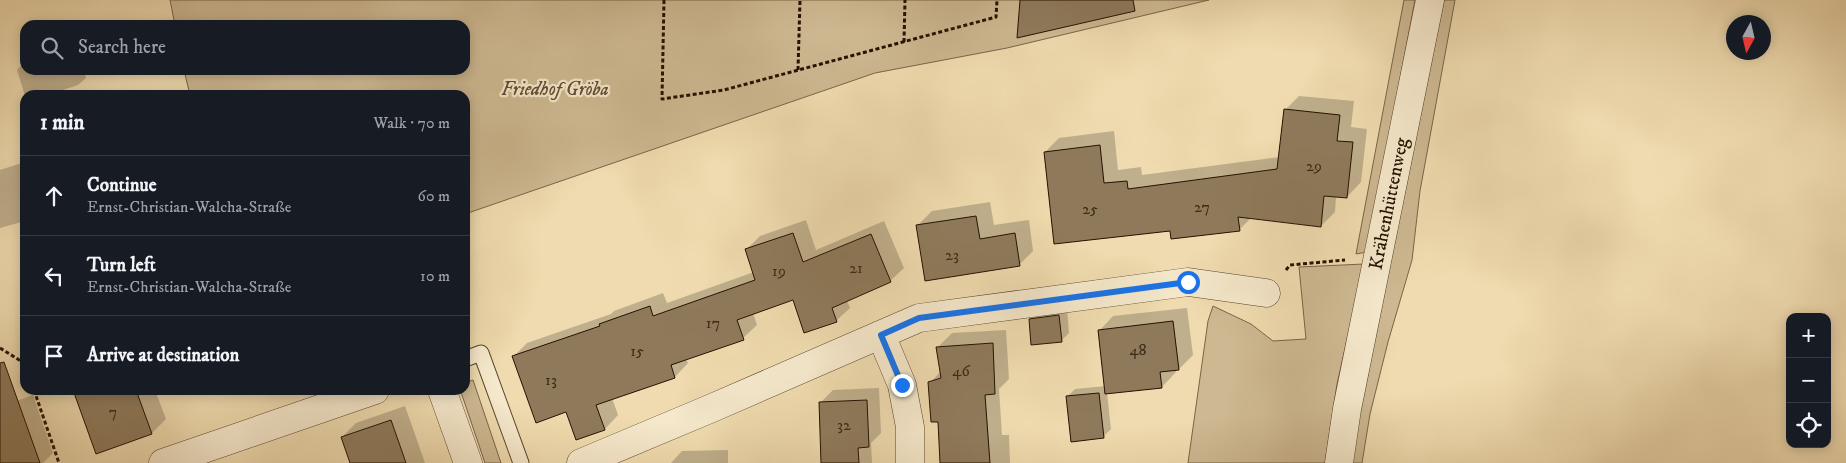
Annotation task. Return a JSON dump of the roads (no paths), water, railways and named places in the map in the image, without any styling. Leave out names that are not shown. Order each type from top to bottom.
[{"type":"street","name":"Krähenhüttenweg","points":[[1339,463],[1347,409],[1430,0]]},
{"type":"street","points":[[581,463],[704,412],[919,318],[1188,282],[1266,293]]},
{"type":"street","points":[[881,335],[902,385],[910,427],[910,463]]},
{"type":"street","points":[[163,463],[360,395]]},
{"type":"street","points":[[444,395],[468,463]]},
{"type":"lane","points":[[470,357],[481,353],[521,463]]},
{"type":"park label","name":"Friedhof Gröba","points":[[555,89]]}]
